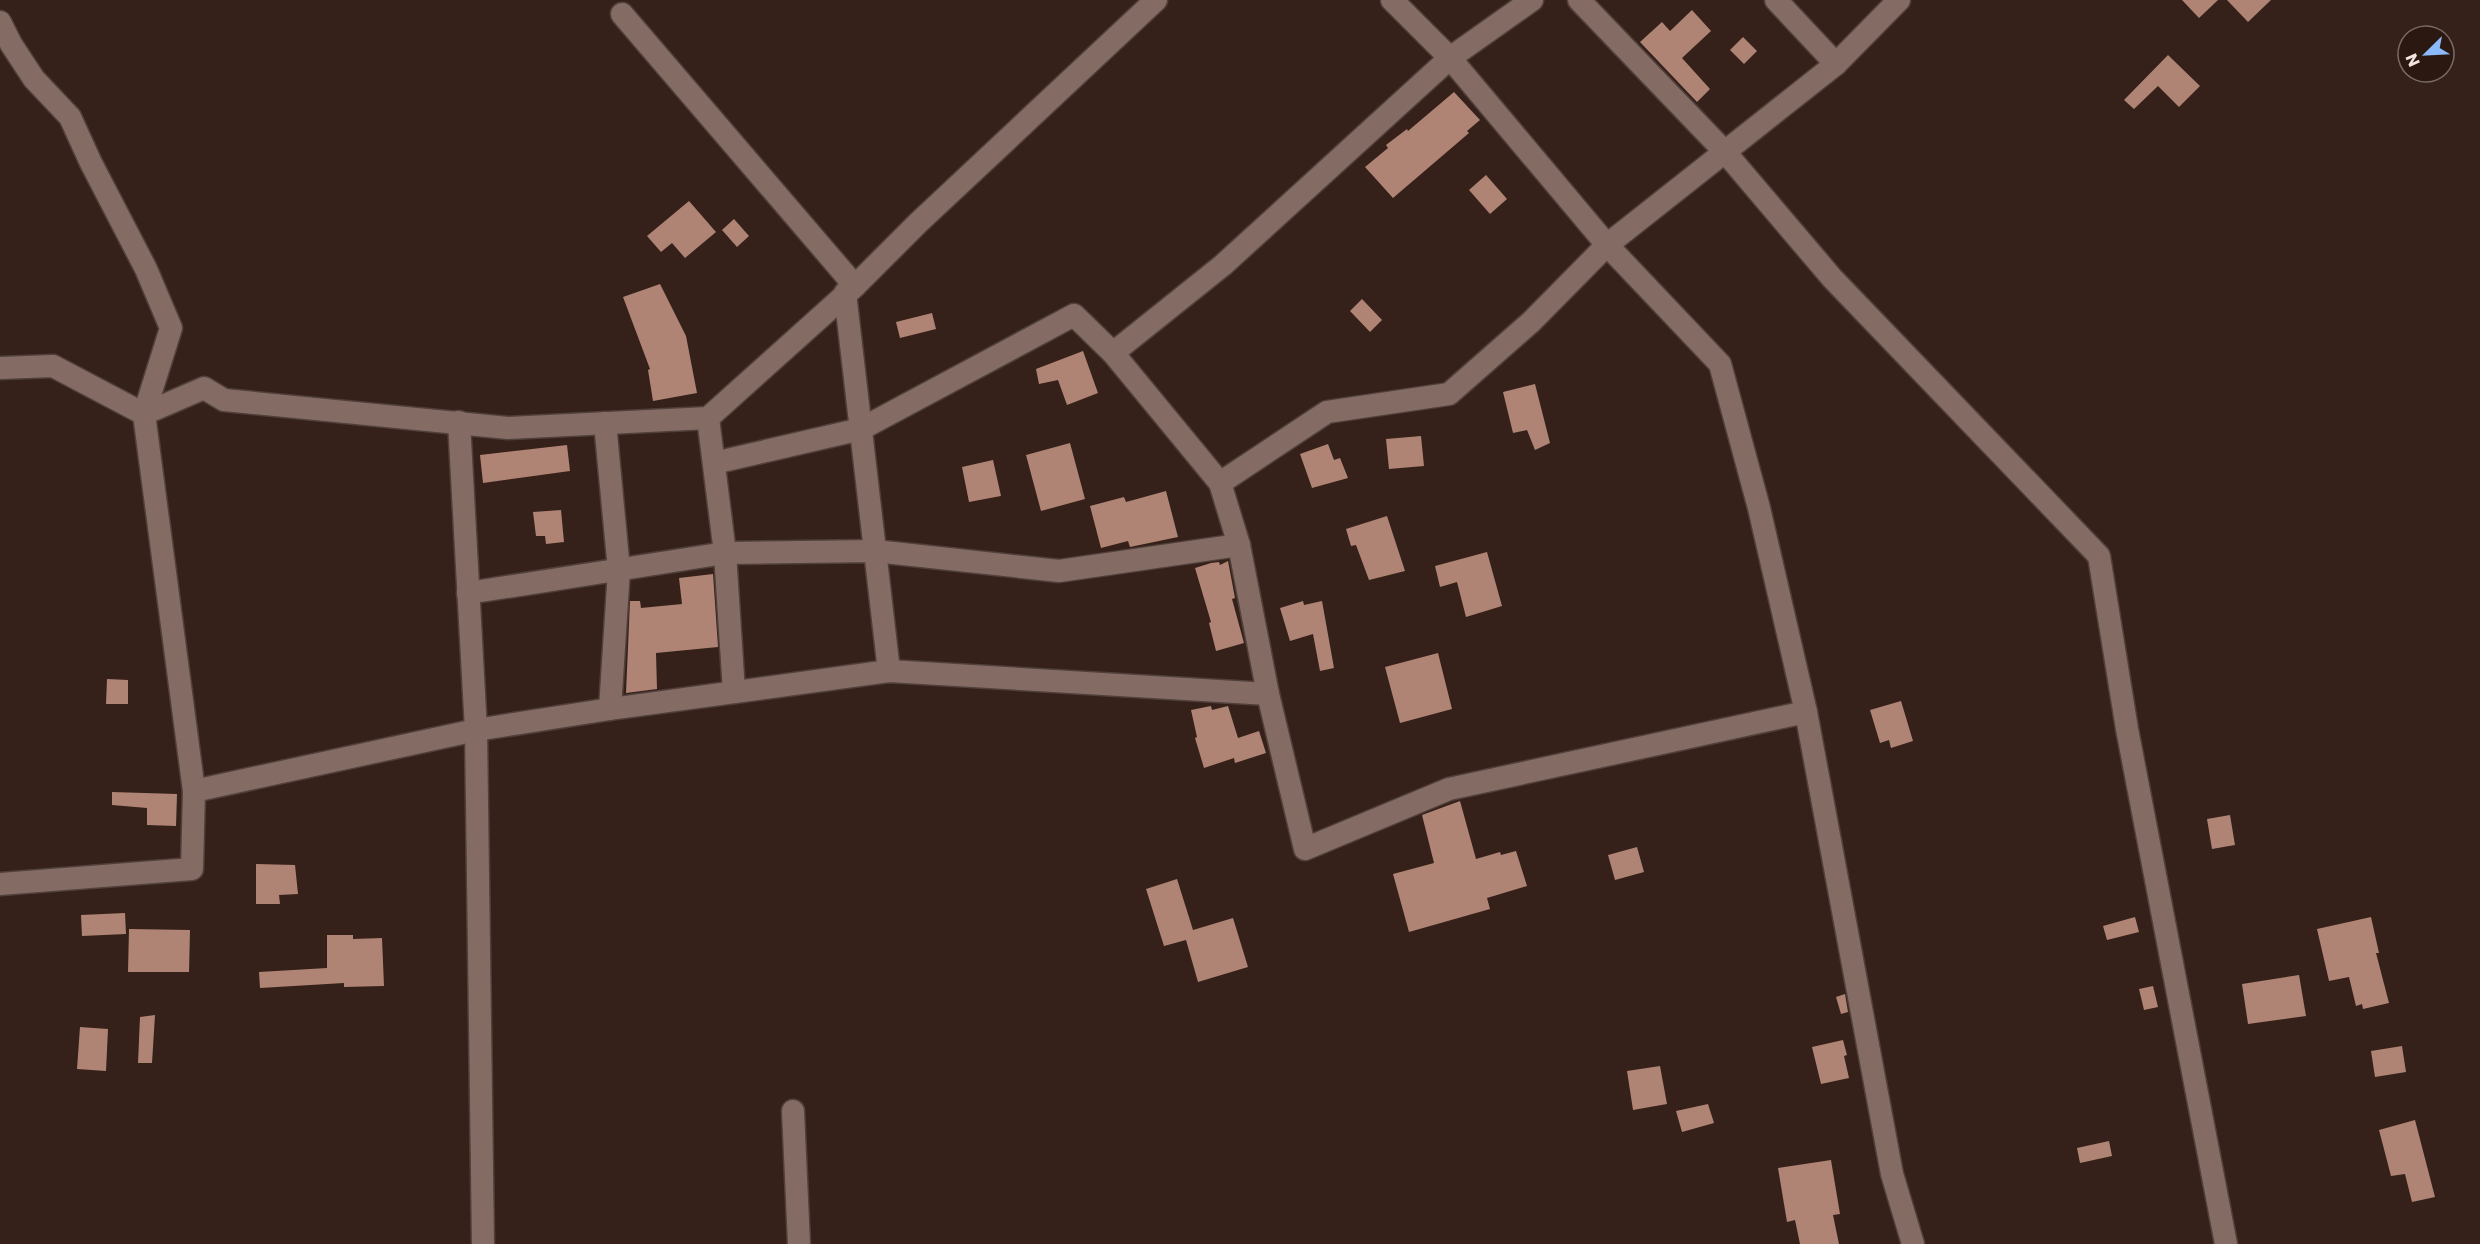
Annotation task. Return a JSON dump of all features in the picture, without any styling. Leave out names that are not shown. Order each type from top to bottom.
[{"type":"street","points":[[144,414],[204,388],[224,400],[508,428],[708,418],[850,290],[918,223],[1156,0]]},
{"type":"street","points":[[1392,0],[1450,58],[1607,245],[1720,364],[1759,508],[1806,712],[1892,1174],[1913,1244]]},
{"type":"street","points":[[1113,353],[1223,265],[1450,58],[1532,0]]},
{"type":"street","points":[[1579,0],[1725,152],[1832,278],[2099,556],[2127,729],[2226,1244]]},
{"type":"street","points":[[1776,0],[1836,64]]},
{"type":"street","points":[[1220,483],[1327,412],[1449,394],[1531,321],[1607,245],[1836,64],[1899,0]]},
{"type":"street","points":[[622,14],[850,290],[861,429],[889,671]]},
{"type":"street","points":[[0,22],[34,80],[70,117],[146,269],[171,328],[144,414],[194,791],[192,869],[0,884]]},
{"type":"street","points":[[714,463],[861,429],[1074,315],[1113,353],[1220,483],[1239,545],[1268,694],[1305,849],[1449,789],[1806,712]]},
{"type":"street","points":[[0,368],[53,366],[144,414]]},
{"type":"street","points":[[708,418],[725,553],[734,692]]},
{"type":"street","points":[[459,422],[476,730],[483,1244]]},
{"type":"street","points":[[605,423],[619,570],[610,709]]},
{"type":"street","points":[[468,592],[725,553],[875,551],[1059,571],[1239,545]]},
{"type":"street","points":[[194,791],[476,730],[610,709],[889,671],[1268,694]]},
{"type":"street","points":[[794,1111],[799,1244]]},
{"type":"building","points":[[2182,0],[2218,0],[2199,18]]},
{"type":"building","points":[[2227,0],[2271,0],[2248,22]]},
{"type":"building","points":[[1692,10],[1711,31],[1682,58],[1710,89],[1697,102],[1640,42],[1662,22],[1670,31]]},
{"type":"building","points":[[1743,37],[1757,51],[1744,64],[1730,50]]},
{"type":"building","points":[[2168,55],[2200,86],[2179,107],[2158,86],[2134,109],[2124,100]]},
{"type":"building","points":[[1454,92],[1480,120],[1467,131],[1469,133],[1393,198],[1365,167],[1388,148],[1386,145],[1407,129],[1408,131]]},
{"type":"building","points":[[1486,175],[1507,199],[1490,214],[1469,190]]},
{"type":"building","points":[[689,201],[716,232],[685,258],[672,243],[661,252],[647,236]]},
{"type":"building","points":[[734,219],[749,236],[737,247],[722,230]]},
{"type":"building","points":[[660,284],[686,336],[697,393],[653,401],[648,370],[650,369],[623,297]]},
{"type":"building","points":[[1362,299],[1382,320],[1370,332],[1350,311]]},
{"type":"building","points":[[932,313],[936,329],[900,338],[896,322]]},
{"type":"building","points":[[1083,351],[1098,393],[1067,405],[1058,380],[1039,384],[1036,369]]},
{"type":"building","points":[[1535,384],[1550,443],[1535,450],[1527,430],[1513,433],[1503,392]]},
{"type":"building","points":[[1421,436],[1424,466],[1389,469],[1386,439]]},
{"type":"building","points":[[1070,443],[1085,499],[1041,511],[1026,455]]},
{"type":"building","points":[[1328,444],[1334,460],[1340,458],[1348,478],[1312,488],[1300,454]]},
{"type":"building","points":[[567,445],[570,471],[483,483],[480,455]]},
{"type":"building","points":[[993,460],[1001,496],[969,502],[962,467]]},
{"type":"building","points":[[1166,491],[1178,537],[1130,547],[1128,541],[1101,548],[1090,506],[1124,497],[1126,502]]},
{"type":"building","points":[[561,510],[564,542],[546,544],[545,536],[536,536],[533,512]]},
{"type":"building","points":[[1387,516],[1405,571],[1369,580],[1356,545],[1351,546],[1346,529]]},
{"type":"building","points":[[1487,552],[1502,606],[1466,617],[1457,582],[1440,587],[1435,566]]},
{"type":"building","points":[[1228,561],[1235,598],[1232,599],[1244,643],[1216,651],[1209,623],[1211,622],[1195,568],[1219,562],[1220,565]]},
{"type":"building","points":[[713,574],[718,647],[656,653],[657,689],[626,693],[630,601],[640,601],[641,608],[682,604],[679,578]]},
{"type":"building","points":[[1303,601],[1304,605],[1322,601],[1334,668],[1320,671],[1313,634],[1290,641],[1280,608]]},
{"type":"building","points":[[1438,653],[1452,709],[1400,723],[1385,667]]},
{"type":"building","points":[[107,679],[128,680],[128,704],[106,704]]},
{"type":"building","points":[[1901,701],[1913,741],[1891,748],[1889,740],[1880,743],[1870,710]]},
{"type":"building","points":[[1211,706],[1212,710],[1228,706],[1238,738],[1259,731],[1266,753],[1235,763],[1234,758],[1204,768],[1195,738],[1197,737],[1191,710]]},
{"type":"building","points":[[112,792],[177,794],[176,826],[147,825],[147,808],[112,805]]},
{"type":"building","points":[[1460,801],[1476,859],[1500,852],[1501,855],[1516,851],[1527,886],[1487,898],[1490,909],[1409,932],[1393,874],[1434,863],[1422,815]]},
{"type":"building","points":[[2230,815],[2235,845],[2212,849],[2207,819]]},
{"type":"building","points":[[1637,847],[1644,872],[1615,880],[1608,855]]},
{"type":"building","points":[[256,864],[295,865],[298,894],[279,895],[280,904],[256,904]]},
{"type":"building","points":[[1177,879],[1193,930],[1233,918],[1248,967],[1198,982],[1186,940],[1164,946],[1146,889]]},
{"type":"building","points":[[125,913],[126,934],[82,936],[81,915]]},
{"type":"building","points":[[2135,917],[2139,932],[2107,940],[2103,926]]},
{"type":"building","points":[[2371,917],[2379,953],[2376,953],[2389,1003],[2363,1009],[2362,1004],[2356,1006],[2349,977],[2329,981],[2317,929]]},
{"type":"building","points":[[129,929],[190,930],[189,972],[128,972]]},
{"type":"building","points":[[327,935],[353,935],[353,939],[382,938],[384,986],[344,987],[344,983],[260,988],[259,972],[327,968]]},
{"type":"building","points":[[2299,975],[2306,1016],[2248,1024],[2242,984]]},
{"type":"building","points":[[2153,986],[2158,1007],[2144,1010],[2139,989]]},
{"type":"building","points":[[1845,994],[1848,1012],[1841,1014],[1836,997]]},
{"type":"building","points":[[155,1015],[152,1063],[138,1063],[140,1017]]},
{"type":"building","points":[[80,1027],[108,1029],[106,1071],[77,1069]]},
{"type":"building","points":[[1843,1040],[1849,1078],[1821,1084],[1812,1047]]},
{"type":"building","points":[[2402,1046],[2406,1072],[2375,1077],[2371,1051]]},
{"type":"building","points":[[1660,1066],[1667,1104],[1633,1110],[1627,1071]]},
{"type":"building","points":[[1708,1104],[1714,1123],[1682,1132],[1676,1111]]},
{"type":"building","points":[[2415,1120],[2435,1197],[2412,1202],[2405,1174],[2391,1176],[2379,1130]]},
{"type":"building","points":[[2109,1141],[2112,1156],[2080,1163],[2077,1148]]},
{"type":"building","points":[[1831,1160],[1840,1214],[1833,1215],[1839,1244],[1800,1244],[1795,1220],[1787,1222],[1778,1168]]}]
